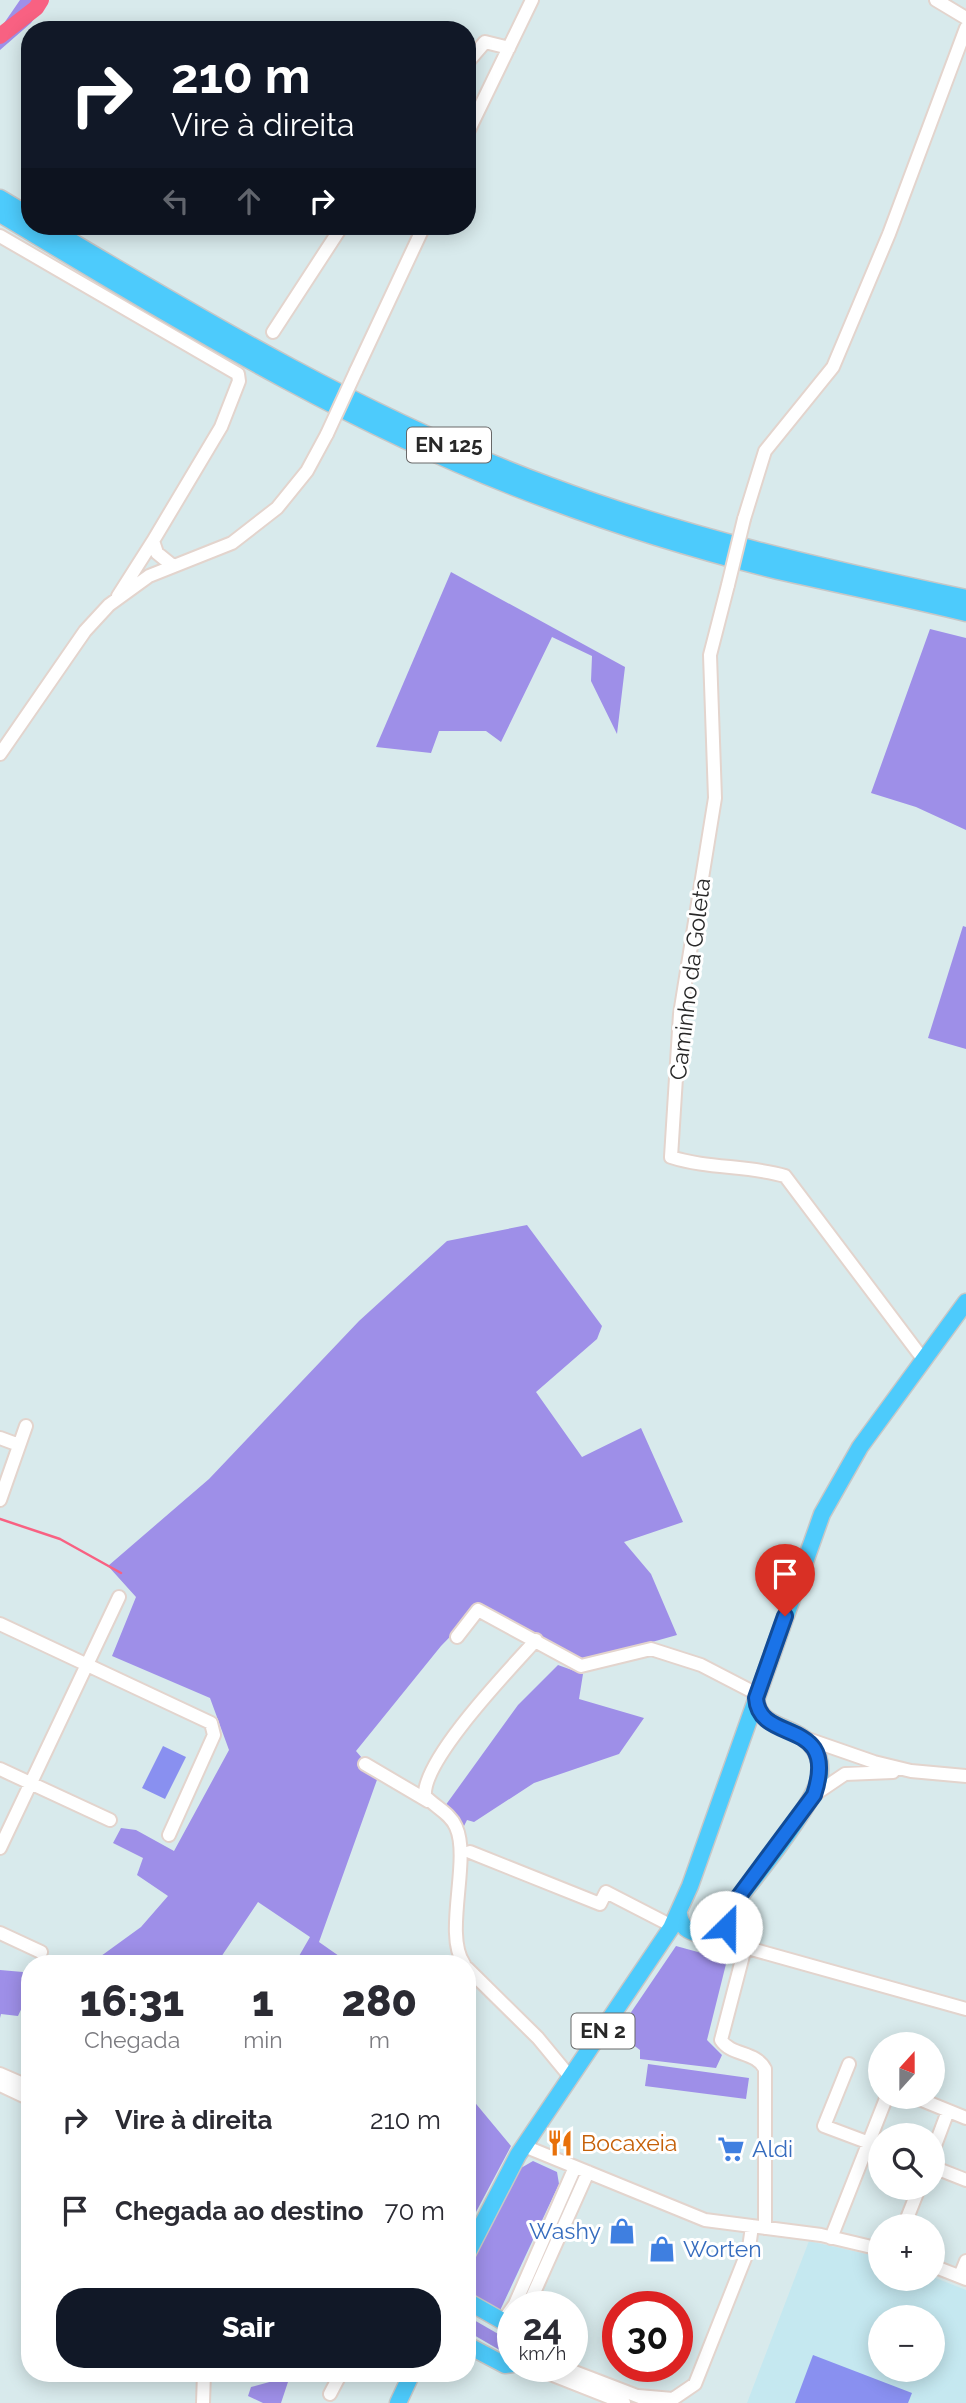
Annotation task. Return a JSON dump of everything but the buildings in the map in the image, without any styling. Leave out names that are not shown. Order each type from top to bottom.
[{"type":"main road","points":[[0,198],[21,211]]},
{"type":"main road","name":"EN 125","points":[[0,214],[21,226]]},
{"type":"main road","name":"EN 125","points":[[35,235],[250,362],[391,434],[486,476],[605,520],[680,544],[769,568],[966,613]]},
{"type":"main road","name":"EN 125","points":[[62,235],[284,364],[464,452],[547,485],[695,534],[886,580],[966,596]]},
{"type":"main road","name":"EN 2","points":[[476,2234],[497,2191],[524,2146],[672,1927],[822,1514],[860,1447],[966,1301]]},
{"type":"main road","points":[[672,1927],[677,1935],[711,1932],[814,1795],[821,1766],[813,1747],[802,1737],[767,1721],[758,1711],[756,1696]]},
{"type":"main road","points":[[745,1728],[767,1721]]},
{"type":"main road","points":[[672,1927],[699,1934]]},
{"type":"main road","points":[[476,2306],[497,2318]]},
{"type":"main road","points":[[476,2350],[497,2361]]},
{"type":"main road","points":[[398,2403],[408,2382]]},
{"type":"street","points":[[476,116],[532,0]]},
{"type":"street","points":[[936,0],[966,18]]},
{"type":"street","name":"Caminho da Goleta","points":[[923,1359],[785,1176],[763,1170],[688,1162],[671,1157],[680,1014],[715,798],[710,656],[744,519],[765,451],[833,367],[889,234],[966,28]]},
{"type":"street","points":[[476,53],[485,43],[509,48]]},
{"type":"street","points":[[273,332],[336,235]]},
{"type":"street","points":[[0,754],[85,631],[115,601],[149,576],[232,544],[276,508],[307,471],[421,235]]},
{"type":"street","points":[[0,236],[238,374],[239,382],[221,427],[115,601]]},
{"type":"street","points":[[153,541],[157,553],[173,566]]},
{"type":"street","points":[[0,1500],[26,1426]]},
{"type":"street","points":[[0,1438],[19,1445]]},
{"type":"street","points":[[0,1848],[119,1597]]},
{"type":"street","points":[[457,1637],[478,1610],[581,1666],[651,1649],[672,1654],[738,1681],[756,1696]]},
{"type":"street","points":[[0,1623],[211,1723],[214,1735],[169,1835]]},
{"type":"street","points":[[432,1804],[425,1796],[429,1772],[482,1700],[536,1640]]},
{"type":"street","points":[[802,1737],[874,1762],[911,1771]]},
{"type":"street","points":[[365,1764],[449,1815],[459,1837],[457,1943],[461,1955]]},
{"type":"street","points":[[0,1769],[110,1820]]},
{"type":"street","points":[[814,1795],[845,1774],[911,1771],[966,1776]]},
{"type":"street","points":[[470,1852],[600,1904],[606,1892],[672,1927]]},
{"type":"street","points":[[725,1915],[727,1935],[742,1947]]},
{"type":"street","points":[[0,1933],[41,1952]]},
{"type":"street","points":[[699,1934],[966,2009]]},
{"type":"street","points":[[638,2396],[673,2399],[687,2392],[695,2384],[758,2227],[765,2069],[757,2059],[728,2048],[722,2040],[742,1947]]},
{"type":"street","points":[[476,1977],[538,2038],[570,2078]]},
{"type":"street","points":[[849,2064],[824,2126],[868,2143]]},
{"type":"street","points":[[0,2074],[21,2083]]},
{"type":"street","points":[[0,2085],[21,2095]]},
{"type":"street","points":[[943,2109],[966,2118]]},
{"type":"street","points":[[944,2123],[948,2111]]},
{"type":"street","points":[[524,2146],[705,2220],[831,2238],[868,2246]]},
{"type":"street","points":[[831,2238],[868,2158]]},
{"type":"street","points":[[520,2291],[575,2167]]},
{"type":"street","points":[[535,2291],[588,2172]]},
{"type":"street","points":[[945,2172],[966,2180]]},
{"type":"street","points":[[945,2270],[963,2277],[966,2261]]},
{"type":"street","points":[[588,2377],[655,2403]]},
{"type":"street","points":[[203,2403],[204,2382]]},
{"type":"street","points":[[330,2394],[336,2382]]},
{"type":"street","points":[[571,2382],[624,2403]]},
{"type":"shaded area","points":[[20,0],[46,0],[32,21],[21,21],[21,32],[0,50],[0,29]]},
{"type":"shaded area","points":[[451,572],[625,667],[617,734],[591,681],[592,656],[552,637],[501,742],[486,731],[439,731],[431,753],[376,747]]},
{"type":"shaded area","points":[[930,629],[966,638],[966,830],[916,807],[871,793]]},
{"type":"shaded area","points":[[963,926],[966,927],[966,1049],[928,1038]]},
{"type":"shaded area","points":[[527,1225],[602,1326],[597,1339],[536,1392],[582,1457],[641,1428],[683,1522],[624,1542],[651,1574],[677,1635],[584,1661],[481,1605],[441,1646],[356,1751],[378,1777],[319,1942],[338,1955],[300,1955],[310,1937],[258,1902],[222,1955],[102,1955],[141,1927],[168,1896],[137,1875],[143,1858],[113,1843],[121,1828],[136,1830],[174,1851],[229,1750],[210,1698],[112,1656],[136,1597],[108,1566],[209,1479],[359,1321],[447,1241]]},
{"type":"shaded area","points":[[558,1665],[583,1674],[579,1699],[644,1718],[619,1754],[534,1783],[474,1822],[467,1820],[464,1826],[445,1806],[518,1705]]},
{"type":"shaded area","points":[[163,1746],[186,1757],[165,1799],[142,1788]]},
{"type":"shaded area","points":[[676,1946],[727,1960],[707,2040],[722,2055],[716,2068],[640,2059],[640,2050],[617,2033]]},
{"type":"shaded area","points":[[0,1970],[21,1972],[21,2009],[18,2016],[1,2014],[0,2018]]},
{"type":"shaded area","points":[[648,2064],[749,2078],[746,2099],[645,2086]]},
{"type":"shaded area","points":[[476,2104],[511,2146],[476,2212]]},
{"type":"shaded area","points":[[533,2161],[557,2172],[559,2184],[509,2291],[497,2291],[497,2317],[476,2306],[476,2256],[521,2168]]},
{"type":"shaded area","points":[[809,2241],[868,2254],[868,2291],[945,2291],[945,2282],[966,2290],[966,2403],[747,2403]]},
{"type":"shaded area","points":[[476,2321],[497,2333],[497,2348],[476,2336]]},
{"type":"shaded area","points":[[813,2355],[868,2376],[868,2382],[883,2382],[912,2393],[908,2403],[795,2403]]},
{"type":"shaded area","points":[[269,2382],[288,2382],[281,2403],[263,2403],[248,2396],[251,2387]]},
{"type":"waterway","points":[[0,36],[36,8],[41,0]]},
{"type":"waterway","points":[[0,1519],[60,1539],[121,1573]]},
{"type":"place","name":"Bocaxeia","points":[[560,2143]]},
{"type":"place","name":"Aldi","points":[[731,2149]]},
{"type":"place","name":"Washy","points":[[622,2231]]},
{"type":"place","name":"Worten","points":[[662,2249]]},
{"type":"route","points":[[726,1927],[725,1915],[814,1795],[820,1777],[821,1766],[813,1747],[802,1737],[767,1721],[756,1706],[756,1698],[785,1616]]}]
